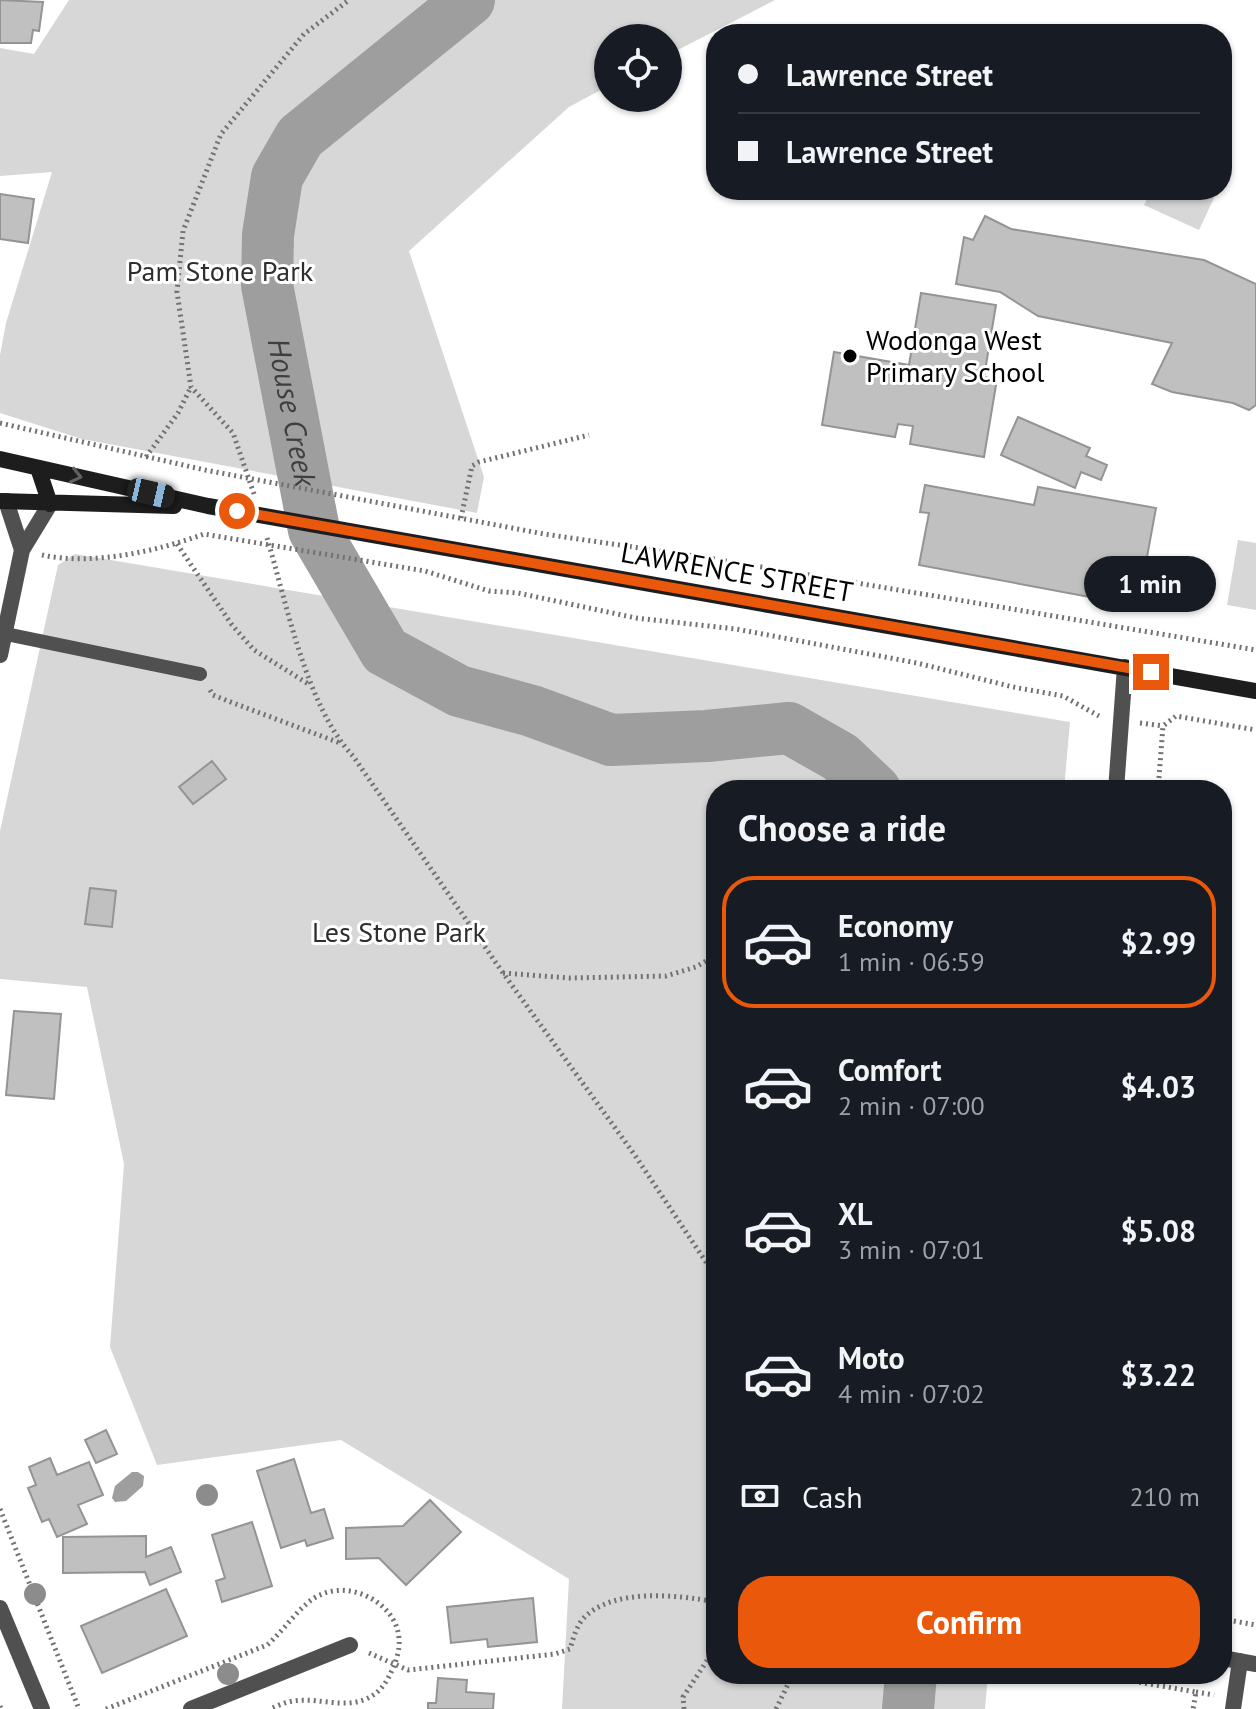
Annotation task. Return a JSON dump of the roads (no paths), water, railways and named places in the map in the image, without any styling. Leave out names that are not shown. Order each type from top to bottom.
[{"type":"main road","name":"LAWRENCE STREET","points":[[0,459],[208,506],[1256,691]]},
{"type":"main road","points":[[38,468],[50,504]]},
{"type":"main road","name":"LAWRENCE STREET","points":[[3,501],[208,506]]},
{"type":"street","points":[[3,501],[22,550]]},
{"type":"street","points":[[0,655],[22,550],[50,504]]},
{"type":"street","points":[[1117,780],[1125,667]]},
{"type":"street","points":[[0,1608],[42,1709]]},
{"type":"street","points":[[191,1709],[350,1645]]},
{"type":"street","points":[[1233,1709],[1248,1663]]},
{"type":"lane","points":[[6,634],[200,674]]},
{"type":"waterway","name":"House Creek","points":[[469,0],[300,137],[277,177],[268,235],[267,285],[314,530],[385,651],[459,691],[532,711],[611,740],[707,736],[789,728],[840,757],[864,780]]},
{"type":"waterway","name":"House Creek","points":[[908,1709],[910,1684]]},
{"type":"place","name":"Wodonga West Primary School","points":[[850,356]]},
{"type":"park label","name":"Pam Stone Park","points":[[220,271]]},
{"type":"park label","name":"Les Stone Park","points":[[399,932]]}]
